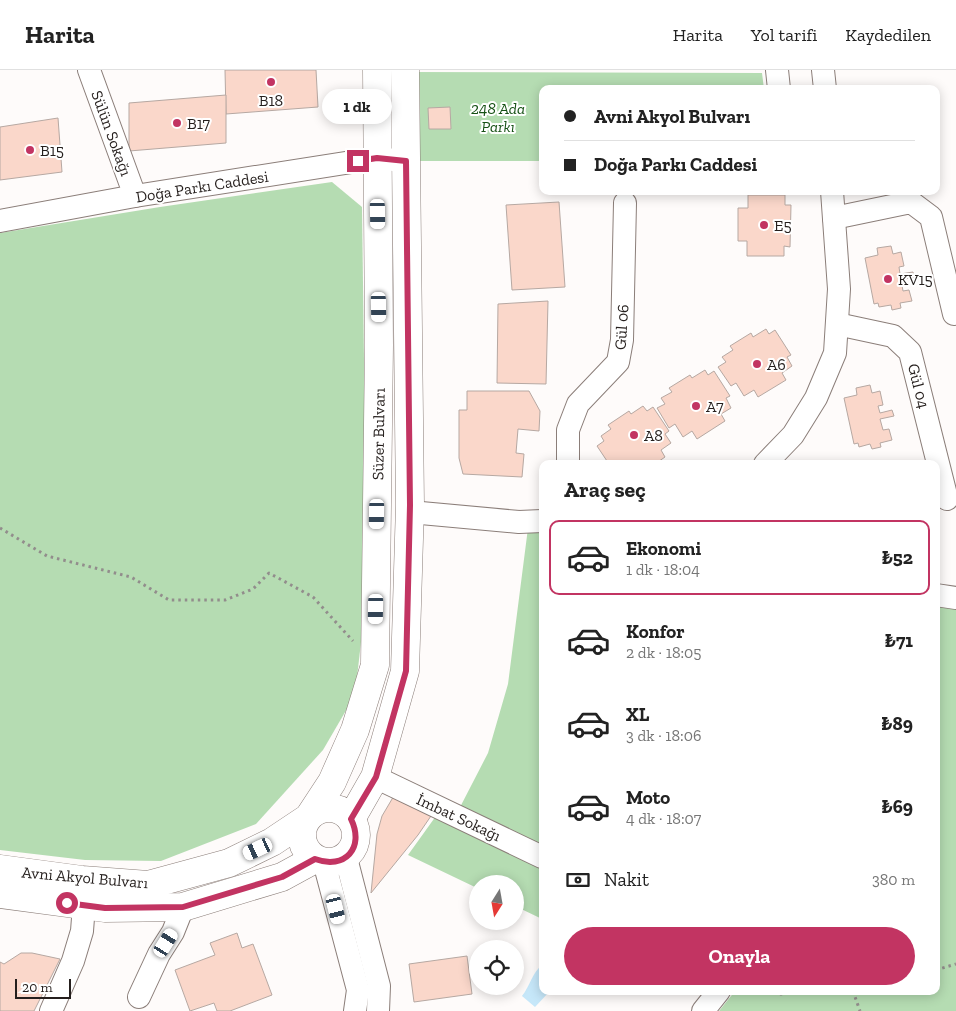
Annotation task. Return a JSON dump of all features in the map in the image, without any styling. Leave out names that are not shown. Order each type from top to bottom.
[{"type":"main road","name":"Süzer Bulvarı","points":[[308,817],[332,782],[355,730],[375,665],[380,345],[377,70]]},
{"type":"main road","name":"Süzer Bulvarı","points":[[351,819],[376,777],[406,671],[410,512],[405,70]]},
{"type":"main road","points":[[328,808],[337,809],[351,819],[356,837],[351,854],[328,860],[308,853],[301,838],[302,829],[308,817],[319,809],[328,808]]},
{"type":"main road","name":"Avni Akyol Bulvarı","points":[[0,869],[82,880],[148,885],[229,862],[272,842],[308,817]]},
{"type":"main road","name":"Avni Akyol Bulvarı","points":[[0,894],[105,908],[183,907],[282,877],[328,860]]},
{"type":"street","name":"Sülün Sokağı","points":[[89,70],[134,196]]},
{"type":"street","points":[[777,70],[779,85]]},
{"type":"street","points":[[823,70],[825,85]]},
{"type":"street","name":"Doğa Parkı Caddesi","points":[[0,221],[134,196],[377,158],[406,161]]},
{"type":"street","points":[[768,460],[793,435],[816,398],[835,353],[839,289],[832,195]]},
{"type":"street","points":[[834,218],[911,202],[932,216],[954,314]]},
{"type":"street","name":"Gül 06","points":[[568,460],[568,430],[578,404],[618,362],[622,340],[625,203]]},
{"type":"street","name":"Gül 04","points":[[837,324],[893,336],[910,352],[937,460]]},
{"type":"street","name":"Gül 04","points":[[940,471],[947,499]]},
{"type":"street","points":[[410,512],[519,522],[539,521]]},
{"type":"street","points":[[940,596],[956,598]]},
{"type":"street","name":"İmbat Sokağı","points":[[376,777],[539,856]]},
{"type":"street","points":[[328,860],[358,990],[356,1011]]},
{"type":"street","points":[[328,860],[379,986],[378,1011]]},
{"type":"street","points":[[51,1011],[73,961],[82,931],[84,905]]},
{"type":"street","points":[[138,998],[159,954],[173,932],[183,907]]},
{"type":"street","points":[[703,1011],[716,995]]},
{"type":"path","points":[[0,528],[47,556],[131,578],[169,600],[225,600],[253,589],[270,573],[313,597],[375,665]]},
{"type":"path","points":[[940,969],[956,964]]},
{"type":"path","points":[[854,995],[860,1011]]},
{"type":"green space","name":"248 Ada Parkı","points":[[405,72],[762,73],[764,85],[539,85],[539,161],[406,161]]},
{"type":"green space","points":[[332,182],[362,207],[367,589],[355,695],[323,750],[256,824],[161,861],[85,860],[0,850],[0,233]]},
{"type":"green space","points":[[539,527],[539,918],[524,910],[524,875],[469,875],[469,884],[408,855],[441,809],[456,815],[488,753],[508,684],[528,528]]},
{"type":"green space","points":[[940,604],[956,606],[956,1011],[719,1011],[732,995],[940,995]]},
{"type":"water","points":[[539,968],[539,995],[546,995],[535,1007],[522,996]]},
{"type":"building","name":"B18","points":[[225,70],[316,70],[318,107],[226,114]]},
{"type":"building","name":"B17","points":[[226,95],[226,143],[129,151],[129,103]]},
{"type":"building","points":[[450,107],[451,129],[429,129],[428,108]]},
{"type":"building","name":"B15","points":[[58,118],[62,172],[0,180],[0,127]]},
{"type":"building","name":"E5","points":[[748,195],[785,195],[785,205],[791,205],[790,247],[784,246],[784,256],[747,256],[747,241],[738,241],[738,208],[748,208]]},
{"type":"building","points":[[559,202],[565,287],[512,290],[506,205]]},
{"type":"building","name":"KV15","points":[[891,246],[893,254],[901,252],[904,266],[899,267],[900,274],[913,272],[914,277],[901,280],[903,291],[909,290],[912,301],[900,303],[901,308],[892,310],[891,305],[879,307],[878,303],[874,304],[865,258],[878,255],[877,248]]},
{"type":"building","points":[[548,301],[546,384],[497,383],[498,304]]},
{"type":"building","name":"A6","points":[[766,329],[769,334],[775,330],[791,355],[787,357],[792,366],[782,373],[786,380],[758,397],[754,390],[744,396],[736,383],[731,386],[718,367],[726,362],[722,357],[733,350],[730,346],[751,333],[753,337]]},
{"type":"building","name":"A7","points":[[705,370],[708,375],[714,371],[730,396],[726,398],[731,408],[721,414],[725,421],[697,439],[692,431],[683,437],[675,424],[669,428],[657,408],[665,404],[661,398],[672,392],[669,388],[690,375],[692,378]]},
{"type":"building","points":[[870,385],[872,393],[880,391],[883,405],[878,406],[880,413],[892,410],[894,416],[880,419],[883,430],[889,429],[892,440],[880,443],[881,447],[872,449],[870,444],[859,447],[858,443],[854,444],[844,398],[857,395],[856,388]]},
{"type":"building","points":[[467,391],[529,391],[540,411],[539,431],[518,429],[516,453],[524,454],[522,477],[463,474],[459,458],[459,410],[467,410]]},
{"type":"building","name":"A8","points":[[643,406],[647,411],[653,407],[669,431],[665,434],[671,443],[661,450],[665,457],[661,460],[606,460],[597,446],[604,441],[601,436],[611,429],[608,425],[629,411],[631,414]]},
{"type":"building","points":[[395,794],[433,813],[418,835],[371,893],[377,834],[382,816]]},
{"type":"building","points":[[237,933],[242,948],[253,944],[272,995],[230,1011],[217,1011],[214,1003],[190,1011],[175,970],[215,955],[210,943]]},
{"type":"building","points":[[21,953],[32,953],[60,959],[34,1011],[0,1011],[0,962],[4,964]]},
{"type":"building","points":[[467,956],[469,994],[414,1002],[409,964]]},
{"type":"place","name":"B18","points":[[271,82]]},
{"type":"place","name":"B17","points":[[177,123]]},
{"type":"place","name":"B15","points":[[30,150]]},
{"type":"place","name":"E5","points":[[764,225]]},
{"type":"place","name":"KV15","points":[[888,279]]},
{"type":"place","name":"A6","points":[[757,364]]},
{"type":"place","name":"A7","points":[[696,406]]},
{"type":"place","name":"A8","points":[[634,435]]},
{"type":"route","points":[[67,903],[105,908],[183,907],[282,877],[315,859],[333,862],[346,858],[351,854],[356,837],[351,819],[376,777],[406,671],[410,505],[406,161],[377,158],[358,161]]}]
